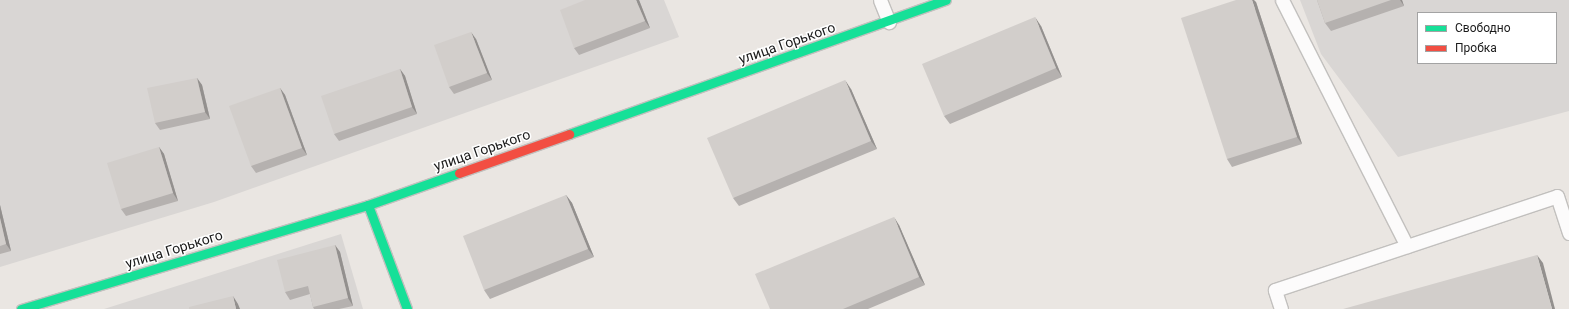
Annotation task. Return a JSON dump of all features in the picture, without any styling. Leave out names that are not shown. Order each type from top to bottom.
[{"type":"main road","name":"улица Горького","points":[[21,309],[368,205],[889,22],[946,0]]},
{"type":"main road","points":[[368,205],[407,309]]},
{"type":"lane","points":[[880,0],[889,22]]},
{"type":"lane","points":[[1282,0],[1407,246]]},
{"type":"lane","points":[[1281,309],[1275,290],[1556,196],[1569,233]]},
{"type":"shaded area","points":[[0,0],[664,0],[679,37],[214,202],[0,267]]},
{"type":"shaded area","points":[[1300,0],[1569,0],[1569,111],[1398,157],[1321,54]]},
{"type":"shaded area","points":[[341,234],[363,309],[104,309]]},
{"type":"building","points":[[585,0],[636,0],[645,21],[574,48],[560,10]]},
{"type":"building","points":[[1236,0],[1252,0],[1297,137],[1227,159],[1181,18]]},
{"type":"building","points":[[1317,0],[1391,0],[1325,23]]},
{"type":"building","points":[[1035,17],[1056,68],[944,116],[922,64]]},
{"type":"building","points":[[471,32],[487,73],[449,87],[434,45]]},
{"type":"building","points":[[400,69],[412,107],[334,134],[321,96]]},
{"type":"building","points":[[197,78],[205,112],[155,123],[147,88]]},
{"type":"building","points":[[845,80],[871,141],[733,198],[707,138]]},
{"type":"building","points":[[280,88],[302,148],[251,166],[229,106]]},
{"type":"building","points":[[159,147],[173,193],[121,209],[107,163]]},
{"type":"building","points":[[566,195],[588,249],[484,290],[463,236]]},
{"type":"building","points":[[894,217],[919,277],[843,309],[770,309],[755,274]]},
{"type":"building","points":[[0,218],[6,244],[0,246]]},
{"type":"building","points":[[335,245],[348,298],[313,307],[308,286],[285,292],[277,260]]},
{"type":"building","points":[[1537,255],[1552,309],[1343,309]]},
{"type":"building","points":[[233,296],[236,309],[189,309],[189,307]]},
{"type":"traffic: fast","points":[[569,134],[946,0]]},
{"type":"traffic: fast","points":[[21,309],[368,205],[459,173]]},
{"type":"traffic: fast","points":[[368,205],[407,309]]},
{"type":"traffic: jam","points":[[459,173],[569,134]]}]
